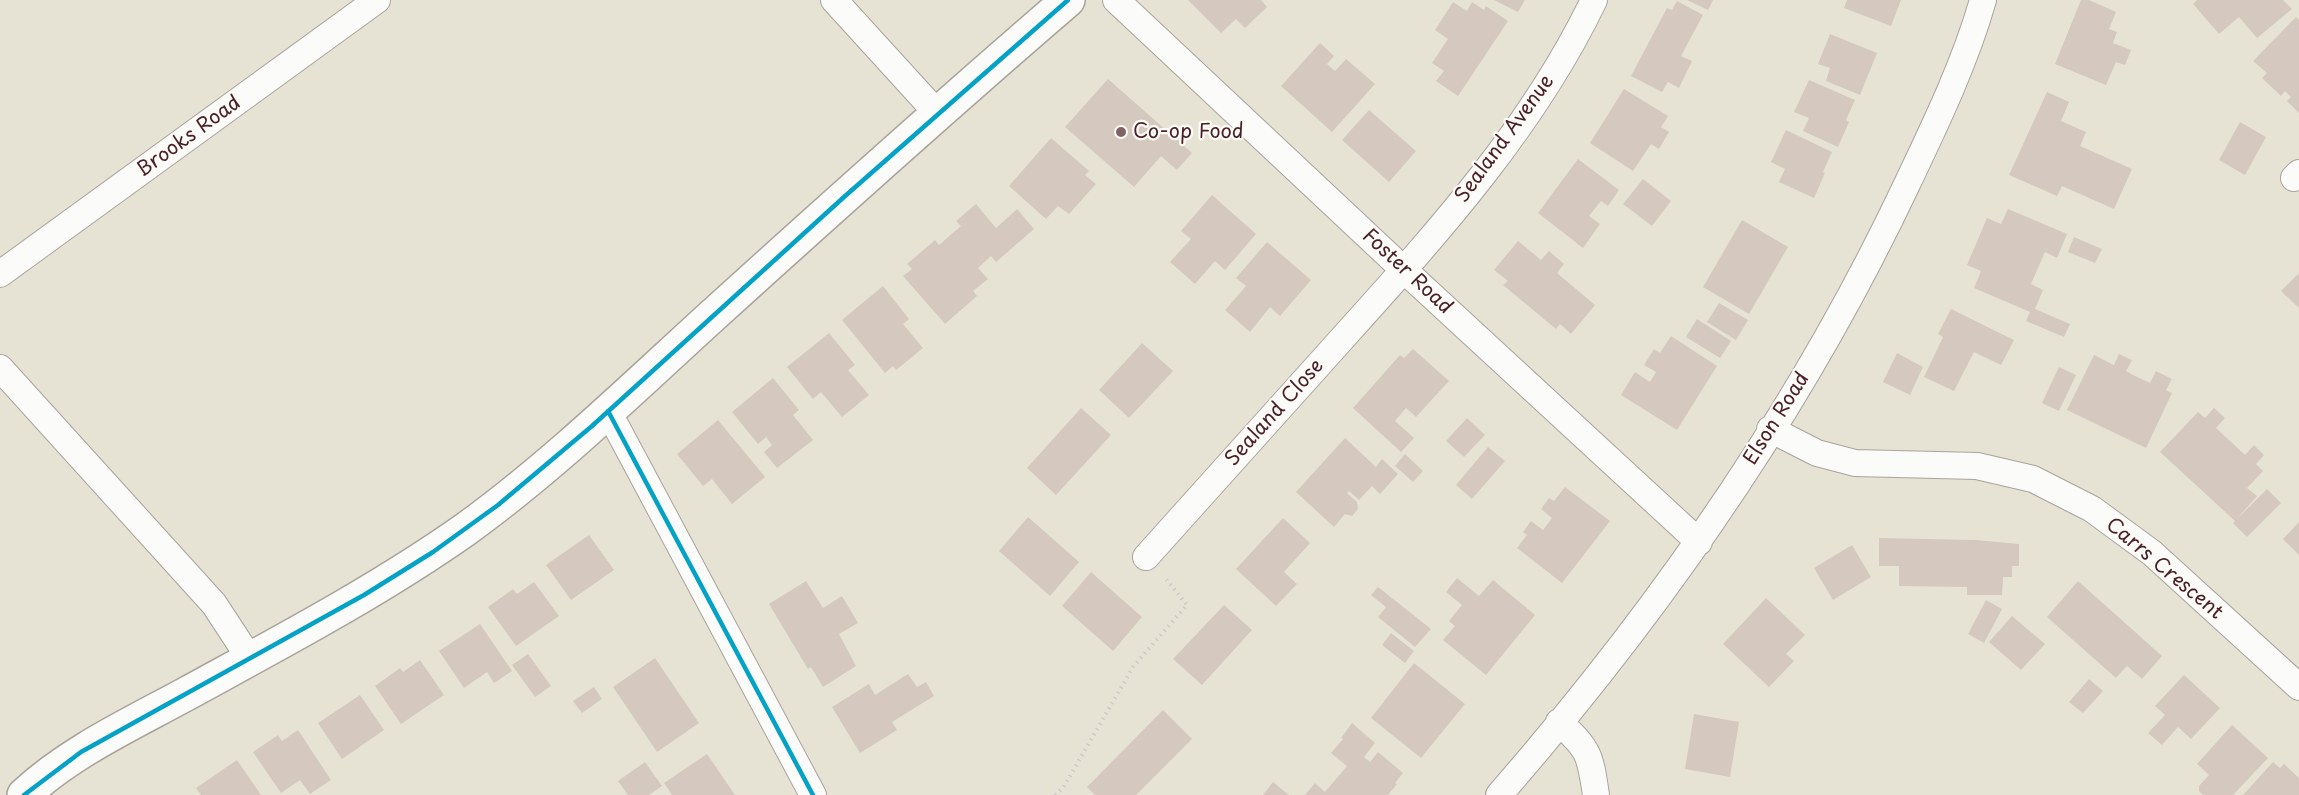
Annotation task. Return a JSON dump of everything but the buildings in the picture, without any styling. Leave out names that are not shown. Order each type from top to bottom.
[{"type":"street","name":"Brooks Road","points":[[0,274],[377,0]]},
{"type":"street","points":[[834,0],[937,113]]},
{"type":"street","points":[[24,795],[40,780],[101,741],[250,659],[423,559],[517,490],[608,411],[937,113],[1068,0]]},
{"type":"street","name":"Foster Road","points":[[1116,0],[1699,542]]},
{"type":"street","name":"Sealand Avenue","points":[[1404,270],[1480,178],[1532,110],[1575,39],[1594,0]]},
{"type":"street","name":"Elson Road","points":[[1499,795],[1639,623],[1699,542],[1856,288],[1941,112],[1983,0]]},
{"type":"street","name":"Sealand Close","points":[[1146,557],[1404,270]]},
{"type":"street","points":[[0,368],[214,604],[250,659]]},
{"type":"street","points":[[608,411],[813,795]]},
{"type":"street","name":"Carrs Crescent","points":[[1770,429],[1817,453],[1855,463],[1977,466],[2033,479],[2092,509],[2152,553],[2299,687]]},
{"type":"street","points":[[1559,722],[1582,742],[1589,755],[1596,795]]},
{"type":"path","points":[[1055,795],[1063,788],[1133,667],[1187,605],[1146,557]]},
{"type":"transit line","points":[[24,795],[81,752],[364,595],[433,552],[498,505],[592,426],[844,197],[1068,0]]},
{"type":"transit line","points":[[608,411],[813,795]]},
{"type":"place","name":"Co-op Food","points":[[1121,132]]}]
